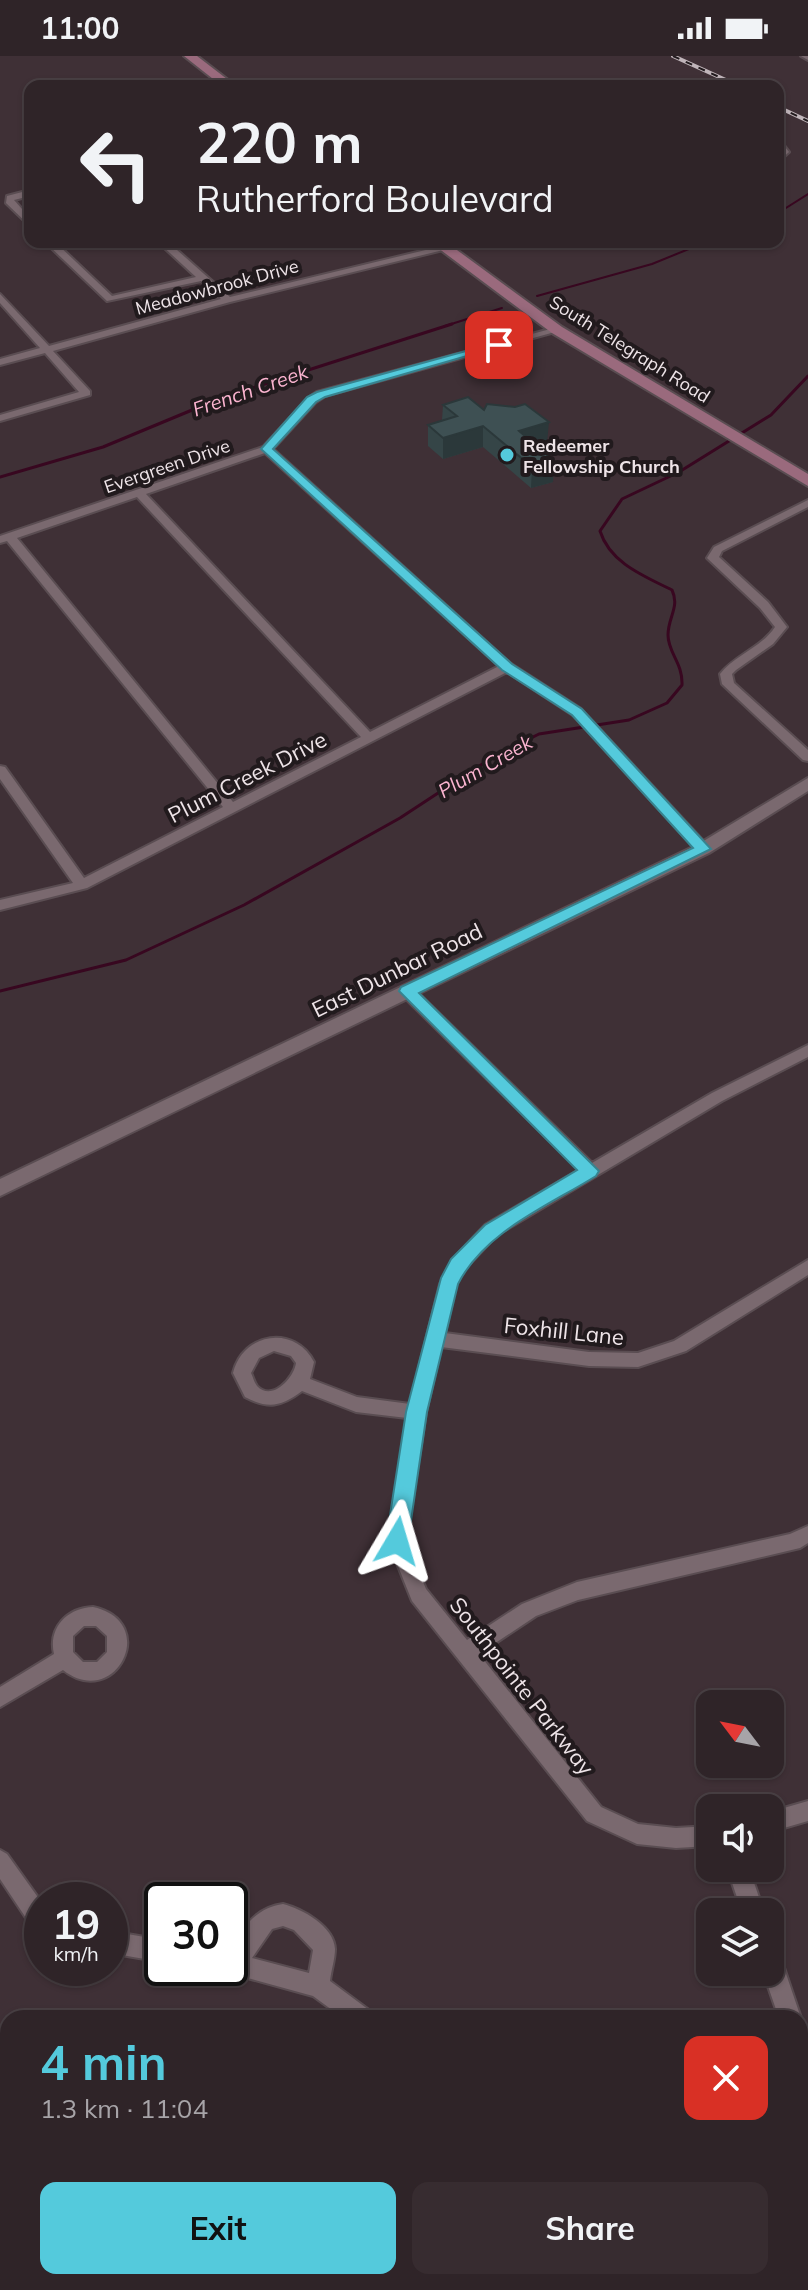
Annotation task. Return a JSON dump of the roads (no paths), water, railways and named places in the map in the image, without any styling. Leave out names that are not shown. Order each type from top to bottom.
[{"type":"main road","points":[[190,56],[222,80]]},
{"type":"main road","name":"South Telegraph Road","points":[[451,248],[557,330],[808,481]]},
{"type":"street","points":[[24,194],[10,198],[10,203],[24,217]]},
{"type":"street","points":[[56,248],[110,299],[202,278]]},
{"type":"street","points":[[170,248],[228,300]]},
{"type":"street","name":"Meadowbrook Drive","points":[[0,362],[426,248]]},
{"type":"street","points":[[0,297],[85,388],[86,393],[0,418]]},
{"type":"street","name":"Evergreen Drive","points":[[5,539],[267,449],[321,394],[557,330]]},
{"type":"street","points":[[267,449],[507,667],[591,726],[703,849]]},
{"type":"street","points":[[139,493],[368,737]]},
{"type":"street","points":[[808,503],[713,553],[716,563],[764,605],[781,627],[769,645],[731,667],[726,674],[728,684],[808,757]]},
{"type":"street","points":[[5,539],[231,809]]},
{"type":"street","name":"Plum Creek Drive","points":[[0,905],[82,885],[507,667]]},
{"type":"street","points":[[0,770],[82,885]]},
{"type":"street","name":"East Dunbar Road","points":[[0,1188],[703,849],[808,783]]},
{"type":"street","points":[[407,991],[590,1171]]},
{"type":"street","name":"Southpointe Parkway","points":[[696,1837],[637,1834],[594,1814],[419,1595],[397,1541],[417,1412],[448,1284],[458,1265],[491,1230],[717,1097],[808,1050]]},
{"type":"street","name":"Foxhill Lane","points":[[434,1339],[558,1355],[638,1360],[680,1346],[808,1267]]},
{"type":"street","points":[[301,1383],[356,1404],[417,1412]]},
{"type":"street","points":[[464,1653],[529,1610],[577,1591],[793,1542],[808,1534]]},
{"type":"street","points":[[0,1698],[64,1659]]},
{"type":"street","points":[[784,1818],[808,1811]]},
{"type":"street","points":[[0,1861],[24,1897]]},
{"type":"street","points":[[248,1941],[256,1929],[271,1917],[291,1916],[311,1927],[324,1947],[318,1986]]},
{"type":"street","points":[[248,1968],[318,1986],[350,2010]]},
{"type":"street","points":[[779,1986],[787,2010]]},
{"type":"waterway","name":"French Creek","points":[[784,209],[808,194]]},
{"type":"waterway","name":"French Creek","points":[[537,296],[652,264],[691,248]]},
{"type":"waterway","name":"French Creek","points":[[445,326],[502,308]]},
{"type":"waterway","name":"French Creek","points":[[0,477],[103,447],[221,398],[452,324]]},
{"type":"waterway","name":"Plum Creek","points":[[0,991],[126,960],[244,905],[400,818],[493,757],[539,734],[629,720],[667,703],[682,685],[669,641],[668,629],[675,602],[672,590],[620,560],[600,531],[622,499],[679,472],[771,415],[808,376]]},
{"type":"railway","points":[[673,56],[726,80]]},
{"type":"railway","points":[[784,110],[808,121]]},
{"type":"place","name":"Redeemer Fellowship Church","points":[[507,455]]}]
